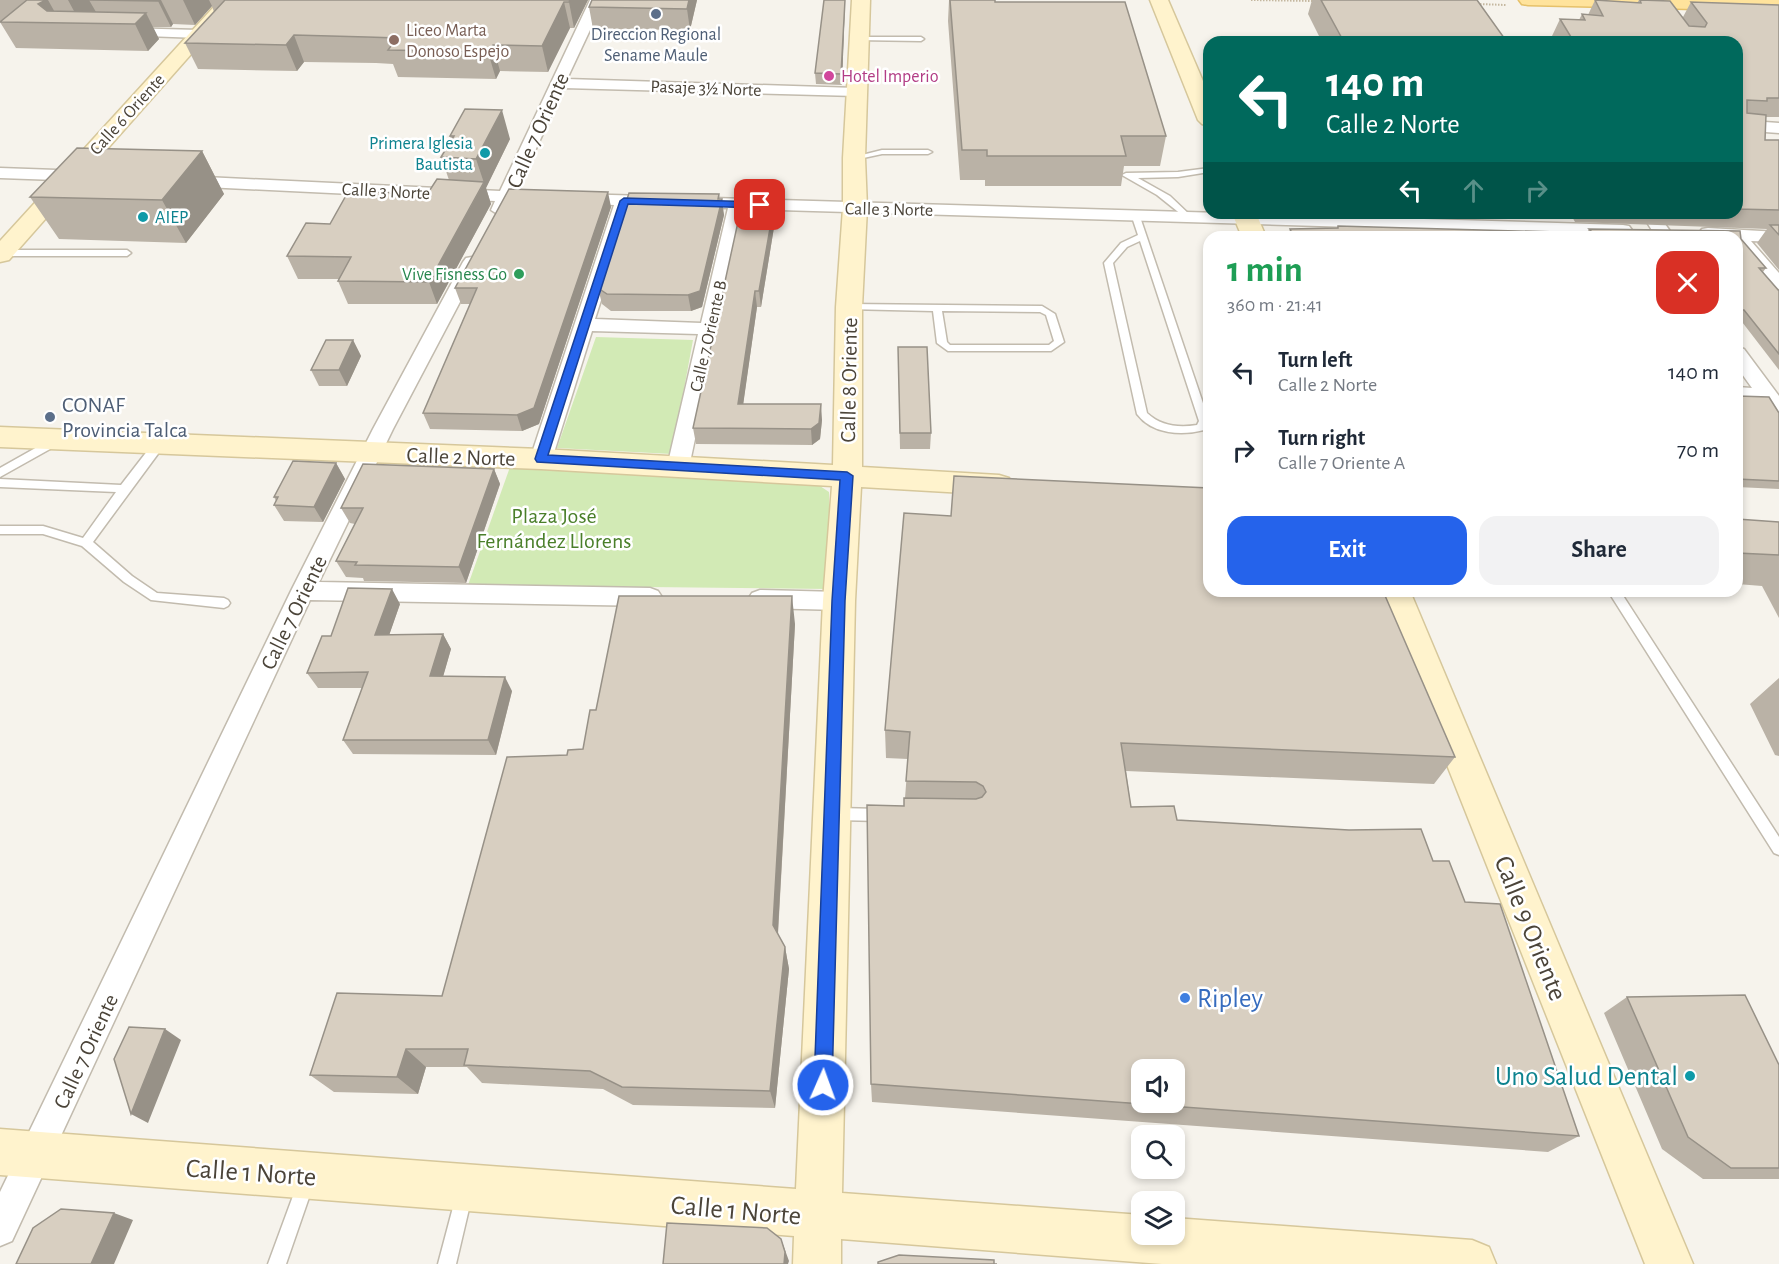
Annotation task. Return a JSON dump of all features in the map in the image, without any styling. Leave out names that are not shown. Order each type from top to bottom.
[{"type":"main road","points":[[1528,0],[1664,8],[1779,5]]},
{"type":"street","name":"Calle 6 Oriente","points":[[1,254],[230,0]]},
{"type":"street","name":"Calle 7 Oriente","points":[[489,229],[597,0]]},
{"type":"street","name":"Calle 8 Oriente","points":[[817,1264],[839,601],[847,476],[849,306],[855,208],[854,149],[861,0]]},
{"type":"street","points":[[1159,0],[1203,106]]},
{"type":"street","points":[[113,32],[199,34]]},
{"type":"street","name":"Pasaje 3½ Norte","points":[[557,83],[856,92]]},
{"type":"street","points":[[1743,125],[1779,128]]},
{"type":"street","points":[[0,173],[105,177]]},
{"type":"street","name":"Calle 3 Norte","points":[[164,180],[559,199],[1135,214],[1203,218]]},
{"type":"street","points":[[541,459],[586,325],[624,201]]},
{"type":"street","name":"Calle 7 Oriente B","points":[[678,467],[737,204]]},
{"type":"street","name":"Calle 3 Norte","points":[[1213,219],[1248,223],[1413,219]]},
{"type":"street","name":"Calle 3 Norte","points":[[1504,219],[1553,220],[1661,231]]},
{"type":"street","points":[[1653,219],[1661,231]]},
{"type":"street","name":"Calle 3 Norte","points":[[1743,235],[1779,237]]},
{"type":"street","points":[[1743,242],[1779,284]]},
{"type":"street","name":"Calle 7 Oriente","points":[[0,1229],[18,1154],[371,454],[478,250]]},
{"type":"street","points":[[586,325],[710,329]]},
{"type":"street","points":[[1743,361],[1774,403]]},
{"type":"street","points":[[1743,395],[1774,403]]},
{"type":"street","name":"Calle 2 Norte","points":[[0,437],[371,454],[541,459],[1022,487]]},
{"type":"street","points":[[303,591],[676,598]]},
{"type":"street","name":"Calle 9 Oriente","points":[[1396,597],[1669,1264]]},
{"type":"street","points":[[734,599],[839,601]]},
{"type":"street","name":"Calle 1 Norte","points":[[18,1154],[1472,1264]]},
{"type":"lane","points":[[858,39],[921,39]]},
{"type":"lane","points":[[871,147],[928,148],[882,152],[854,149],[871,147]]},
{"type":"lane","points":[[1187,216],[1179,206],[1161,193],[1126,175],[1160,176],[1203,171]]},
{"type":"lane","points":[[1135,214],[1203,418]]},
{"type":"lane","points":[[1142,236],[1124,245],[1108,263],[1142,414],[1149,422],[1165,427],[1190,430],[1200,428],[1203,423]]},
{"type":"lane","points":[[1,254],[127,253]]},
{"type":"lane","points":[[849,306],[1042,309],[1050,314],[1059,342],[1051,348],[948,348],[942,343],[937,308]]},
{"type":"lane","points":[[0,472],[56,440]]},
{"type":"lane","points":[[86,543],[159,444]]},
{"type":"lane","points":[[0,483],[124,489]]},
{"type":"lane","points":[[0,530],[43,530],[86,543],[128,579],[155,597],[224,603]]},
{"type":"lane","points":[[1618,597],[1779,849]]},
{"type":"lane","points":[[832,814],[902,815]]},
{"type":"lane","points":[[277,1264],[308,1176]]},
{"type":"lane","points":[[447,1264],[466,1189]]},
{"type":"green space","points":[[596,337],[693,340],[672,454],[557,448]]},
{"type":"green space","name":"Plaza José Fernández Llorens","points":[[510,467],[814,482],[829,492],[830,589],[468,585]]},
{"type":"building","points":[[27,0],[46,0],[38,4],[47,11],[146,13],[135,24],[0,22]]},
{"type":"building","points":[[89,0],[159,0],[158,1]]},
{"type":"building","points":[[225,0],[570,0],[564,2],[542,46],[493,45],[488,52],[388,50],[397,38],[294,35],[286,45],[185,43]]},
{"type":"building","points":[[592,0],[689,0],[687,9],[589,7]]},
{"type":"building","points":[[824,0],[845,0],[841,74],[815,73]]},
{"type":"building","points":[[950,0],[1125,2],[1166,136],[1121,136],[1126,156],[987,156],[987,150],[962,150]]},
{"type":"building","points":[[1321,0],[1477,0],[1503,36],[1341,36]]},
{"type":"building","points":[[1595,0],[1641,3],[1640,0],[1670,1],[1689,26],[1705,27],[1707,23],[1691,2],[1779,5],[1779,98],[1767,98],[1767,101],[1747,100],[1747,113],[1766,115],[1765,140],[1779,140],[1779,210],[1743,209],[1743,36],[1570,36],[1560,19],[1585,20],[1582,14],[1603,16]]},
{"type":"building","points":[[465,109],[502,110],[476,159],[441,157],[454,136],[450,136]]},
{"type":"building","points":[[77,148],[202,151],[162,200],[30,197]]},
{"type":"building","points":[[437,179],[484,182],[429,282],[338,281],[351,257],[287,256],[306,223],[330,224],[348,192],[428,193]]},
{"type":"building","points":[[509,189],[608,192],[534,408],[517,415],[423,413],[477,288],[455,288]]},
{"type":"building","points":[[629,193],[719,194],[718,199],[722,199],[700,291],[688,295],[607,294],[598,288]]},
{"type":"building","points":[[743,199],[775,200],[759,291],[755,291],[738,404],[821,404],[819,423],[811,429],[693,428]]},
{"type":"building","points":[[1770,225],[1779,225],[1779,235]]},
{"type":"building","points":[[1338,226],[1520,231],[1291,231],[1290,229],[1338,228]]},
{"type":"building","points":[[1589,229],[1740,231],[1591,231]]},
{"type":"building","points":[[1743,241],[1766,268],[1759,268],[1779,291],[1779,354],[1744,310]]},
{"type":"building","points":[[326,340],[353,340],[339,370],[311,370]]},
{"type":"building","points":[[898,347],[927,347],[931,433],[900,433]]},
{"type":"building","points":[[1743,396],[1769,397],[1779,413],[1779,481],[1743,479]]},
{"type":"building","points":[[293,461],[336,463],[314,507],[274,505],[278,497],[274,497]]},
{"type":"building","points":[[363,464],[494,469],[459,567],[355,565],[357,562],[336,561],[363,508],[341,508]]},
{"type":"building","points":[[954,476],[1203,488],[1203,597],[1386,597],[1455,757],[1121,743],[1131,807],[1174,806],[1177,820],[1349,830],[1421,829],[1433,861],[1449,861],[1465,902],[1500,904],[1579,1136],[1185,1107],[1185,1059],[1131,1059],[1131,1103],[871,1084],[867,805],[904,806],[904,798],[976,799],[982,797],[986,792],[983,786],[976,782],[906,781],[910,732],[885,730],[904,513],[951,516]]},
{"type":"building","points":[[1743,519],[1779,522],[1779,555],[1743,553]]},
{"type":"building","points":[[348,588],[392,589],[375,635],[443,634],[430,676],[505,677],[488,740],[343,740],[368,672],[307,673],[322,636],[331,636]]},
{"type":"building","points":[[619,596],[792,596],[773,925],[785,947],[770,1091],[622,1087],[590,1071],[464,1065],[468,1049],[406,1049],[397,1077],[310,1075],[337,993],[442,996],[507,757],[567,755],[568,750],[583,749],[590,710],[596,710]]},
{"type":"building","name":"Uno Salud Dental","points":[[1745,995],[1779,1065],[1779,1168],[1731,1168],[1688,1137],[1627,997]]},
{"type":"building","points":[[129,1027],[165,1029],[131,1114],[114,1059]]},
{"type":"building","points":[[61,1209],[114,1213],[91,1264],[16,1264],[33,1228]]},
{"type":"building","points":[[667,1223],[767,1228],[781,1239],[785,1252],[784,1264],[663,1264]]},
{"type":"building","points":[[899,1255],[994,1260],[994,1264],[878,1264],[878,1262]]},
{"type":"place","name":"Direccion Regional Sename Maule","points":[[656,14]]},
{"type":"place","name":"Liceo Marta Donoso Espejo","points":[[394,40]]},
{"type":"place","name":"Hotel Imperio","points":[[829,76]]},
{"type":"place","name":"Primera Iglesia Bautista","points":[[485,153]]},
{"type":"place","name":"AIEP","points":[[143,217]]},
{"type":"place","name":"Vive Fisness Go","points":[[519,274]]},
{"type":"place","name":"CONAF Provincia Talca","points":[[50,417]]},
{"type":"place","name":"Ripley","points":[[1185,998]]},
{"type":"place","name":"Uno Salud Dental","points":[[1690,1076]]},
{"type":"route","points":[[760,205],[624,201],[586,325],[541,459],[847,476],[839,601],[823,1085]]}]
